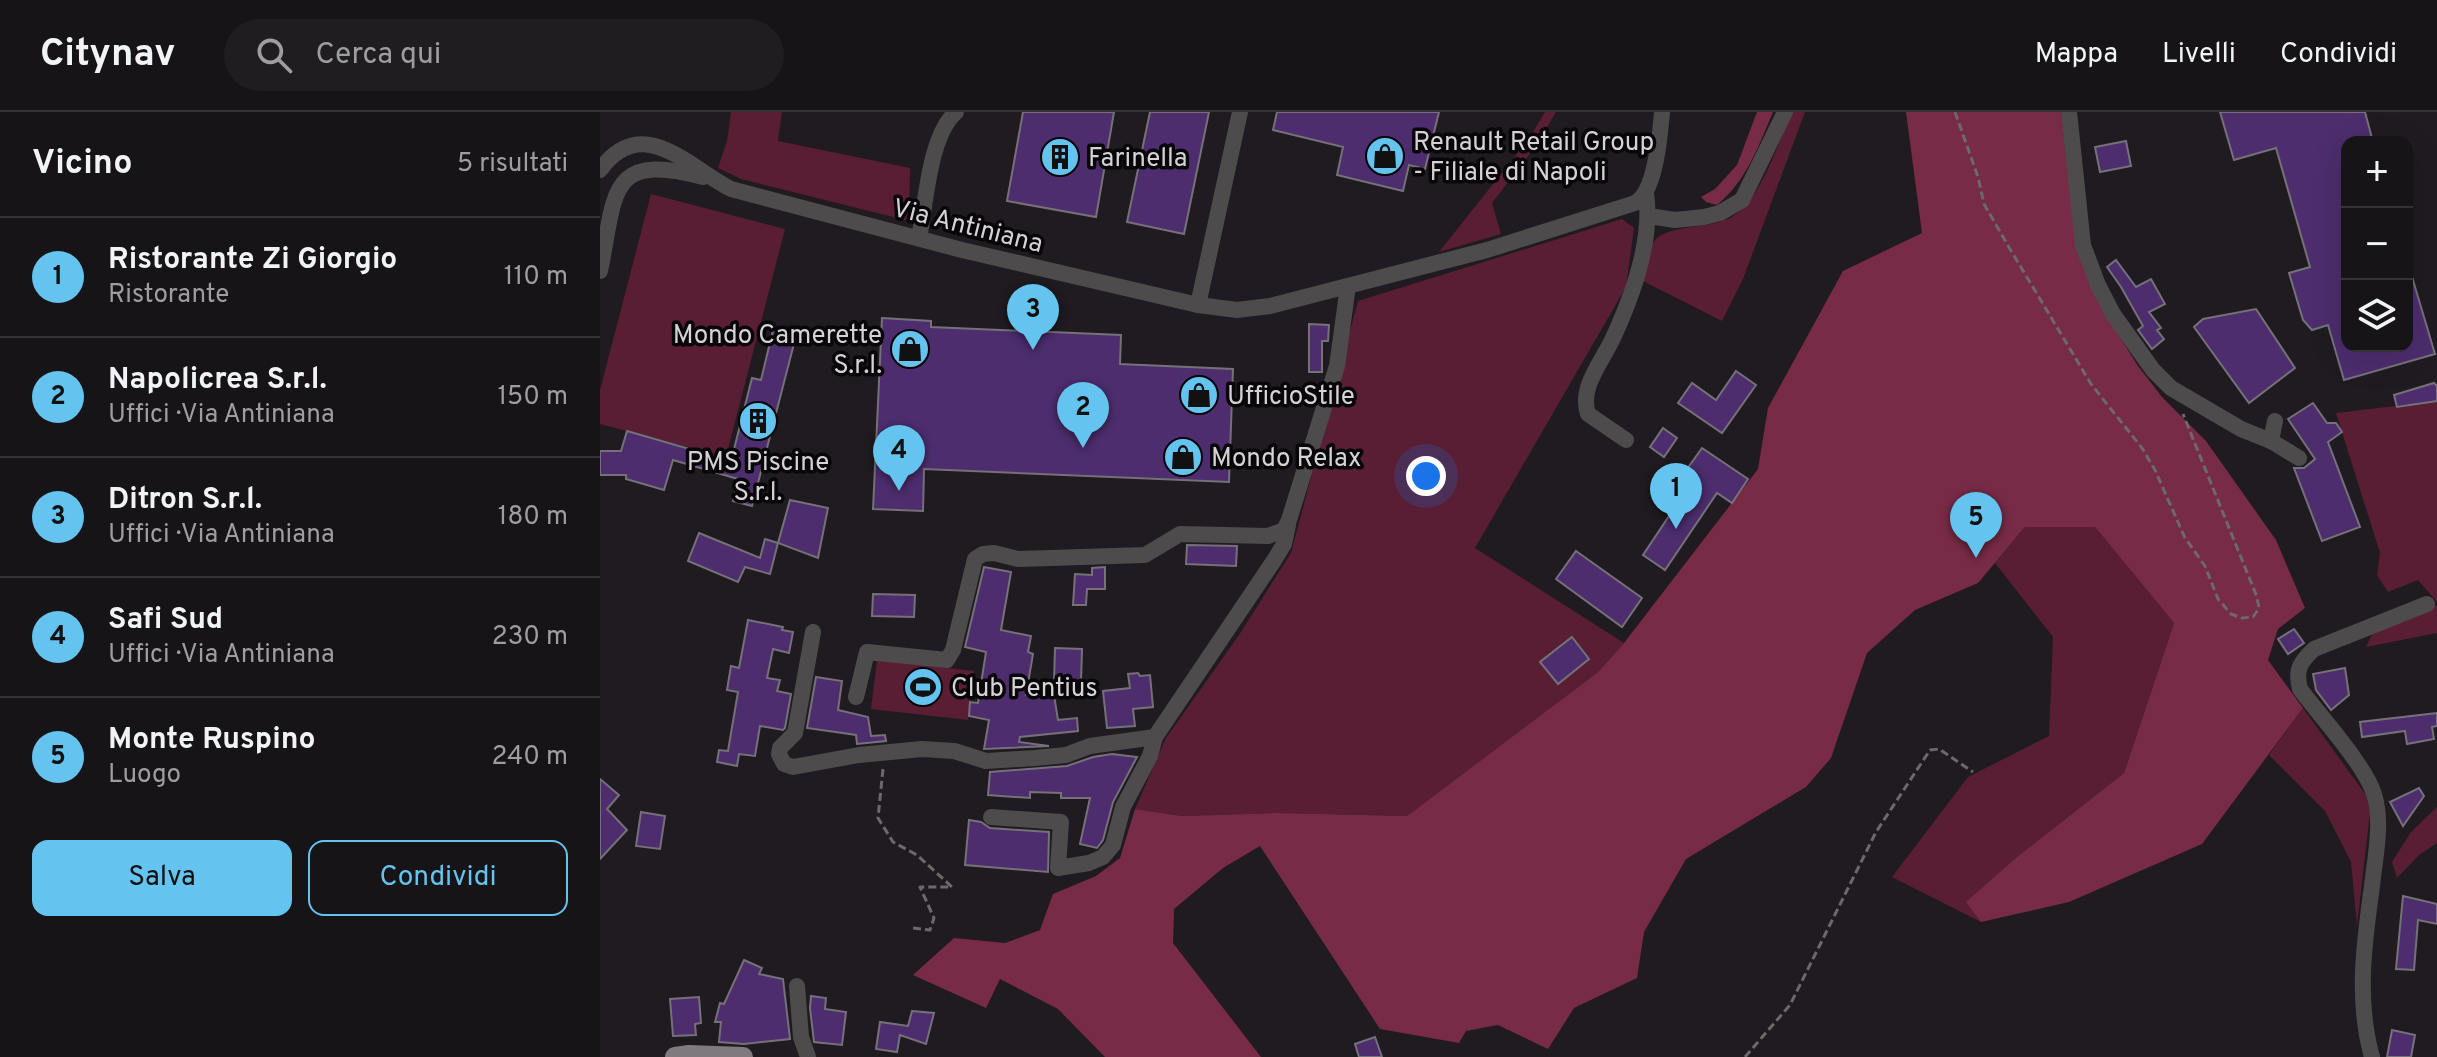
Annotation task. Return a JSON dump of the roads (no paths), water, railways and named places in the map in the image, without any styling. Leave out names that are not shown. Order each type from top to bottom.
[{"type":"main road","points":[[675,1057],[743,1057]]},
{"type":"street","points":[[919,238],[935,152],[950,117],[956,112]]},
{"type":"street","points":[[1198,305],[1240,112]]},
{"type":"street","points":[[1626,440],[1588,414],[1585,396],[1631,291],[1649,216],[1646,193],[1658,153],[1662,112]]},
{"type":"street","points":[[1649,216],[1661,220],[1704,217],[1720,213],[1742,200],[1785,112]]},
{"type":"street","points":[[2069,112],[2083,245],[2113,314],[2153,370],[2171,388],[2299,458]]},
{"type":"street","name":"Via Antiniana","points":[[600,170],[609,156],[634,142],[646,140],[675,150],[711,179],[731,189],[1198,305],[1237,310],[1270,306],[1499,247],[1635,203],[1646,193]]},
{"type":"street","points":[[600,271],[617,194],[627,177],[636,172],[663,168],[711,179]]},
{"type":"street","points":[[991,817],[1061,822],[1058,868],[1089,863],[1103,857],[1113,845],[1123,807],[1150,756],[1155,737],[1284,544],[1337,366],[1348,286]]},
{"type":"street","points":[[2271,441],[2275,421]]},
{"type":"street","points":[[856,697],[867,652],[947,660],[953,650],[975,559],[983,554],[994,553],[1018,559],[1145,555],[1180,534],[1268,536],[1284,530],[1289,520]]},
{"type":"street","points":[[2372,1057],[2361,968],[2378,822],[2375,797],[2368,779],[2300,689],[2296,674],[2301,661],[2314,649],[2427,604]]},
{"type":"street","points":[[813,632],[795,733],[780,748],[780,759],[793,767],[922,749],[954,751],[986,761],[1035,758],[1155,737]]},
{"type":"street","points":[[797,986],[801,1037],[808,1057]]},
{"type":"place","name":"Renault Retail Group - Filiale di Napoli","points":[[1385,156]]},
{"type":"place","name":"Farinella","points":[[1060,157]]},
{"type":"place","name":"Mondo Camerette S.r.l.","points":[[910,349]]},
{"type":"place","name":"Ditron S.r.l.","points":[[1033,350]]},
{"type":"place","name":"UfficioStile","points":[[1199,395]]},
{"type":"place","name":"PMS Piscine S.r.l.","points":[[758,421]]},
{"type":"place","name":"Napolicrea S.r.l.","points":[[1083,448]]},
{"type":"place","name":"Mondo Relax","points":[[1183,457]]},
{"type":"place","name":"Safi Sud","points":[[899,491]]},
{"type":"place","name":"Ristorante Zi Giorgio","points":[[1676,529]]},
{"type":"place","name":"Monte Ruspino","points":[[1976,558]]},
{"type":"place","name":"Club Pentius","points":[[923,687]]}]
